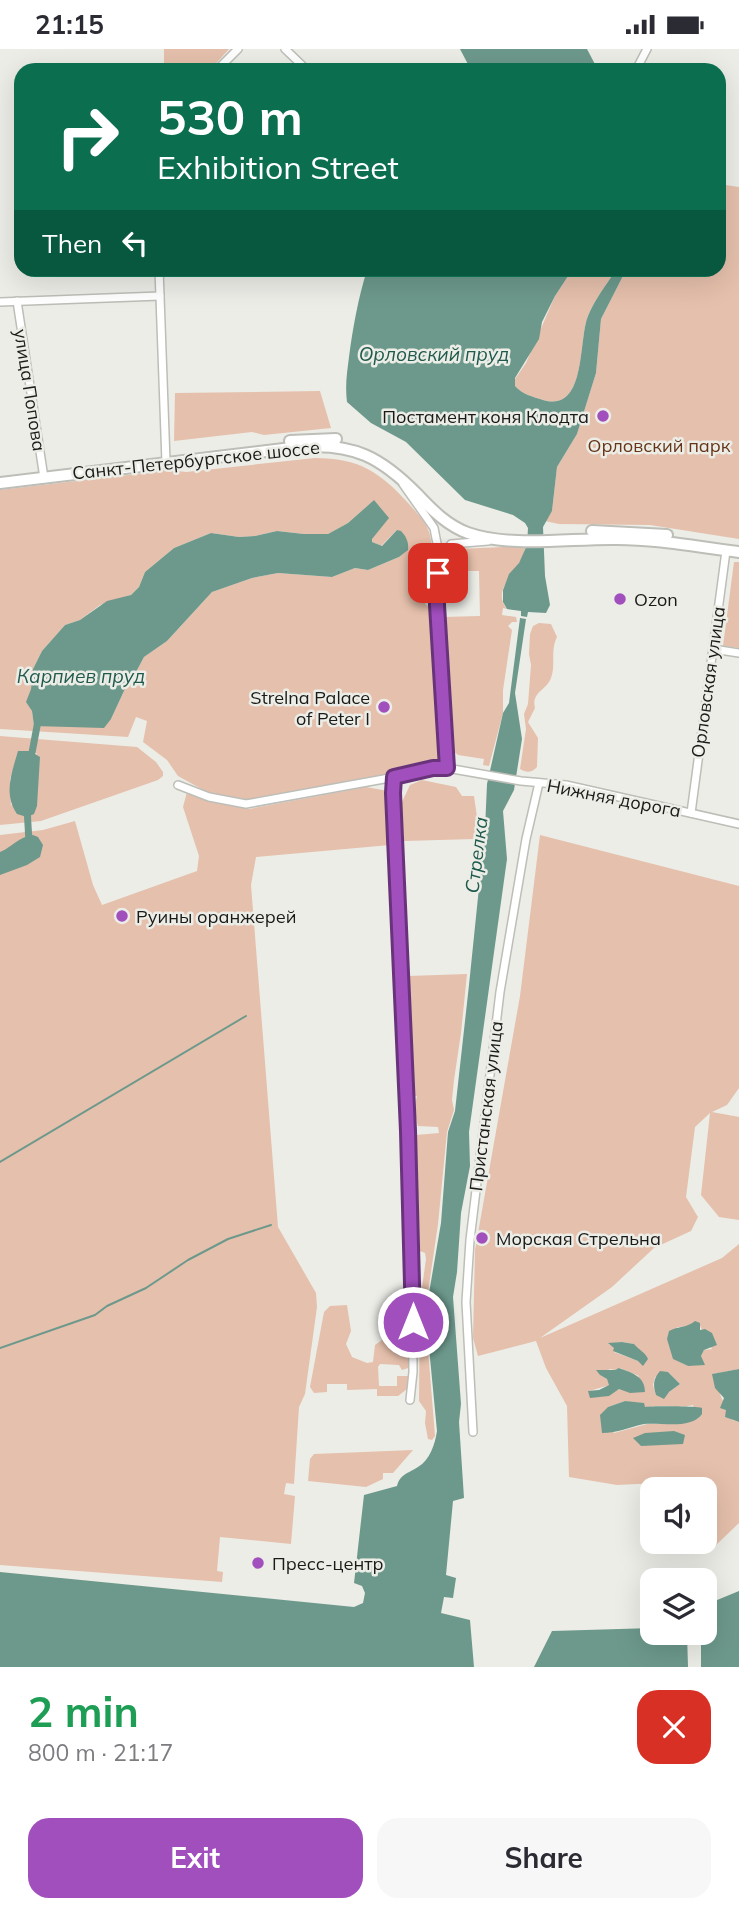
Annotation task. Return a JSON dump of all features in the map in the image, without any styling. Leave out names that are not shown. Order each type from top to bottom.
[{"type":"main road","name":"Санкт-Петербургское шоссе","points":[[0,476],[43,474],[166,459],[309,438],[343,440],[371,449],[392,462],[457,521],[486,531],[518,537]]},
{"type":"main road","name":"Санкт-Петербургское шоссе","points":[[166,459],[327,445],[363,453],[375,459],[401,478],[455,527],[495,540],[640,532],[739,545]]},
{"type":"main road","name":"Санкт-Петербургское шоссе","points":[[0,483],[43,474]]},
{"type":"main road","name":"Санкт-Петербургское шоссе","points":[[550,536],[649,540],[739,552]]},
{"type":"street","points":[[224,63],[238,49]]},
{"type":"street","points":[[285,49],[300,63]]},
{"type":"street","points":[[159,277],[166,459]]},
{"type":"street","points":[[0,302],[160,296]]},
{"type":"street","name":"улица Попова","points":[[17,301],[43,474]]},
{"type":"street","points":[[401,478],[408,493],[434,528],[440,560],[437,605],[447,768]]},
{"type":"street","points":[[440,560],[451,544],[495,540]]},
{"type":"street","name":"Орловская улица","points":[[691,813],[726,551]]},
{"type":"street","points":[[713,649],[739,653]]},
{"type":"street","name":"Нижняя дорога","points":[[178,785],[209,797],[246,804],[433,768],[447,768],[521,781],[566,785],[739,824]]},
{"type":"street","points":[[394,777],[412,1241],[413,1372],[410,1400]]},
{"type":"street","name":"Пристанская улица","points":[[473,1432],[466,1302],[470,1240],[500,992],[526,839],[539,783]]},
{"type":"green space","points":[[164,49],[229,49],[216,63],[164,63]]},
{"type":"green space","name":"Орловский парк","points":[[726,185],[739,187],[739,539],[650,525],[559,524],[545,521],[552,511],[557,467],[577,434],[596,373],[601,319],[622,277],[726,277]]},
{"type":"green space","name":"Орловский парк","points":[[567,277],[611,277],[588,316],[574,385],[567,396],[557,401],[528,395],[515,386],[515,379],[526,363],[555,296]]},
{"type":"green space","points":[[320,391],[331,428],[264,435],[252,432],[174,441],[175,393]]},
{"type":"green space","points":[[315,458],[344,461],[378,475],[424,522],[431,542],[431,563],[435,563],[434,590],[429,593],[425,604],[430,608],[441,752],[434,763],[394,773],[245,800],[207,792],[178,776],[167,760],[143,742],[147,721],[136,717],[128,737],[0,729],[0,490],[170,470],[186,472]],"holes":[[[374,500],[372,542],[381,546],[397,530],[407,550],[399,557],[368,570],[355,568],[332,577],[278,573],[252,578],[212,592],[167,641],[144,657],[130,678],[111,719],[34,726],[32,711],[27,702],[33,669],[42,651],[65,625],[80,620],[100,605],[131,595],[139,587],[145,572],[174,548],[211,533],[239,537],[277,531],[328,534],[348,523]]]},
{"type":"green space","points":[[526,546],[503,591],[503,603],[507,609],[503,608],[502,615],[516,617],[517,622],[508,626],[512,630],[503,690],[503,713],[489,766],[483,765],[484,759],[458,755],[450,748],[442,617],[480,616],[479,571],[446,571],[450,556],[457,549]]},
{"type":"green space","points":[[734,562],[739,562],[739,648],[723,646]]},
{"type":"green space","points":[[539,623],[551,624],[557,637],[551,678],[535,698],[535,708],[528,722],[538,738],[537,767],[527,772],[520,769],[531,665],[530,634],[533,626]]},
{"type":"green space","points":[[0,736],[137,747],[156,762],[163,772],[163,776],[158,780],[41,821],[0,825]],"holes":[[[19,751],[37,753],[11,806],[10,779]]]},
{"type":"green space","points":[[422,780],[456,787],[462,796],[474,796],[478,824],[475,839],[404,841],[401,804],[410,785]]},
{"type":"green space","points":[[366,787],[388,791],[391,800],[390,845],[256,857],[251,885],[278,1227],[316,1293],[317,1307],[305,1394],[299,1407],[294,1484],[286,1483],[284,1494],[295,1496],[291,1544],[220,1537],[217,1571],[223,1572],[222,1582],[0,1565],[0,835],[43,830],[75,821],[93,885],[102,905],[197,871],[199,856],[183,807],[187,792],[208,801],[249,809]]},
{"type":"green space","points":[[540,835],[739,886],[739,1088],[727,1105],[712,1112],[739,1117],[739,1220],[719,1217],[701,1195],[710,1113],[695,1127],[686,1197],[698,1217],[691,1231],[654,1248],[612,1287],[540,1338],[722,1258],[739,1244],[739,1369],[713,1374],[732,1420],[739,1422],[739,1523],[717,1544],[717,1477],[640,1477],[640,1484],[617,1485],[569,1477],[567,1406],[546,1368],[536,1341],[478,1356],[473,1338],[475,1250],[520,996]],"holes":[[[700,1326],[712,1349],[704,1350],[701,1356],[688,1366],[674,1359],[677,1327]],[[609,1344],[634,1344],[639,1351],[638,1361],[614,1352],[615,1348]],[[620,1368],[639,1376],[624,1389],[589,1391],[610,1385],[607,1379],[600,1375],[610,1369]],[[668,1372],[680,1384],[669,1392],[656,1395],[653,1385],[655,1377]],[[625,1401],[645,1408],[693,1405],[699,1418],[676,1423],[647,1424],[614,1433],[608,1407]]]},
{"type":"green space","points":[[467,974],[452,1100],[454,1110],[447,1132],[427,1299],[427,1337],[435,1436],[432,1440],[428,1439],[426,1411],[419,1401],[420,1302],[426,1259],[425,1253],[420,1251],[416,1135],[439,1133],[438,1127],[418,1126],[416,1119],[417,1096],[414,1096],[408,976]]},
{"type":"green space","points":[[387,1301],[410,1301],[410,1365],[402,1370],[399,1365],[380,1364],[379,1386],[397,1386],[397,1376],[409,1376],[407,1389],[398,1396],[377,1396],[377,1389],[347,1390],[347,1384],[327,1384],[327,1392],[314,1393],[310,1387],[324,1312],[330,1306],[347,1305],[351,1331],[346,1344],[352,1357],[367,1363],[373,1362],[375,1345],[385,1338]]},
{"type":"green space","points":[[413,1450],[393,1473],[383,1473],[383,1479],[366,1487],[308,1481],[310,1459],[314,1454]]},
{"type":"water","points":[[460,49],[587,49],[594,63],[467,63]]},
{"type":"water","name":"Орловский пруд","points":[[365,277],[567,277],[542,322],[539,339],[515,378],[515,386],[524,393],[543,400],[557,401],[567,396],[574,385],[585,327],[594,304],[611,277],[622,277],[601,319],[596,373],[577,434],[557,467],[552,511],[543,527],[545,576],[550,605],[546,613],[528,612],[527,617],[521,616],[521,611],[507,609],[503,602],[503,590],[509,574],[519,563],[527,545],[528,528],[525,523],[513,515],[465,500],[406,442],[371,423],[347,402],[346,379],[358,302]]},
{"type":"water","name":"Карпиев пруд","points":[[374,500],[389,518],[372,542],[382,546],[397,530],[401,531],[407,539],[408,550],[399,557],[368,570],[355,568],[332,577],[278,573],[252,578],[212,592],[167,641],[144,657],[104,728],[34,726],[32,711],[26,702],[31,689],[33,669],[42,651],[65,625],[80,620],[107,601],[131,595],[139,587],[145,572],[174,548],[211,533],[239,537],[277,531],[328,534],[348,523]]},
{"type":"water","points":[[520,618],[526,619],[515,693],[522,739],[514,790],[503,811],[507,859],[469,1132],[470,1166],[461,1213],[453,1297],[461,1404],[459,1422],[464,1498],[453,1501],[446,1575],[456,1578],[453,1598],[444,1597],[441,1613],[470,1620],[474,1667],[0,1667],[0,1572],[354,1607],[363,1603],[365,1593],[362,1586],[354,1583],[364,1495],[397,1486],[403,1476],[426,1460],[437,1431],[428,1337],[428,1299],[441,1223],[448,1132],[455,1111],[485,829],[487,784],[503,713],[509,703]]},
{"type":"water","points":[[18,751],[30,751],[40,757],[37,806],[34,814],[27,817],[17,814],[10,799],[10,783]]},
{"type":"water","points":[[33,835],[38,837],[43,845],[40,857],[0,875],[0,852]]},
{"type":"water","points":[[695,1321],[700,1323],[700,1330],[705,1329],[712,1333],[717,1345],[704,1350],[701,1356],[705,1365],[688,1366],[673,1359],[667,1339],[669,1331]]},
{"type":"water","points":[[608,1343],[634,1344],[645,1355],[648,1359],[643,1366],[638,1361],[613,1351],[614,1348]]},
{"type":"water","points":[[619,1368],[640,1379],[645,1392],[630,1393],[619,1389],[609,1396],[590,1398],[588,1391],[609,1385],[607,1379],[596,1370]]},
{"type":"water","points":[[739,1369],[739,1422],[725,1417],[726,1410],[720,1408],[724,1398],[715,1388],[712,1374]]},
{"type":"water","points":[[660,1371],[668,1372],[680,1384],[664,1399],[656,1395],[654,1388]]},
{"type":"water","points":[[625,1401],[644,1403],[645,1407],[698,1407],[702,1408],[702,1414],[683,1424],[644,1424],[602,1433],[600,1415],[608,1407]]},
{"type":"water","points":[[674,1431],[685,1435],[683,1444],[641,1446],[633,1438],[645,1433]]},
{"type":"water","points":[[739,1591],[739,1667],[534,1667],[552,1631],[640,1628],[640,1645],[717,1645],[717,1600]]},
{"type":"pier","points":[[687,1645],[701,1645],[701,1667],[688,1667]]},
{"type":"waterway","points":[[31,758],[38,721]]},
{"type":"waterway","points":[[27,808],[29,842]]},
{"type":"waterway","points":[[0,1162],[246,1016]]},
{"type":"waterway","points":[[0,1348],[95,1315],[228,1239],[271,1225]]},
{"type":"place","name":"Постамент коня Клодта","points":[[603,416]]},
{"type":"place","name":"Ozon","points":[[620,599]]},
{"type":"place","name":"Strelna Palace of Peter I","points":[[384,707]]},
{"type":"place","name":"Руины оранжерей","points":[[122,916]]},
{"type":"place","name":"Морская Стрельна","points":[[482,1238]]},
{"type":"place","name":"Пресс-центр","points":[[258,1563]]},
{"type":"route","points":[[413,1322],[412,1227],[393,793],[394,777],[433,768],[447,768],[437,605],[438,573]]},
{"type":"water label","name":"Стрелка","points":[[476,855]]}]
